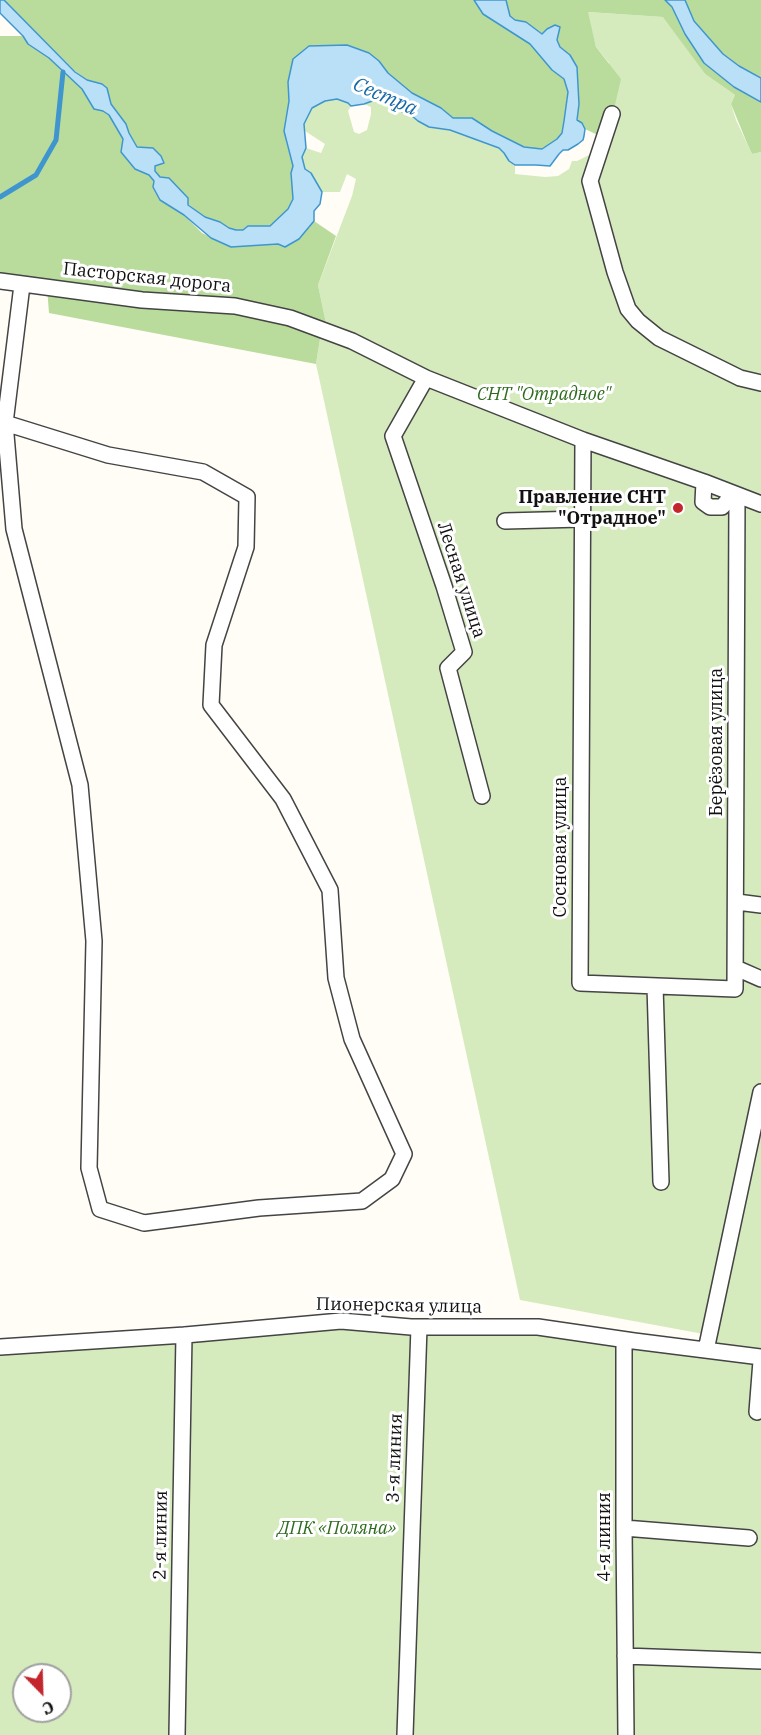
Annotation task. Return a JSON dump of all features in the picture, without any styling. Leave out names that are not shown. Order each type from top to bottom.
[{"type":"street","points":[[612,114],[590,181],[615,272],[628,309],[638,321],[659,338],[740,378],[761,383]]},
{"type":"street","name":"Пасторская дорога","points":[[0,281],[142,300],[235,306],[290,318],[352,341],[426,378],[583,440],[761,504]]},
{"type":"street","points":[[5,423],[108,455],[203,472],[247,497],[246,547],[214,645],[211,705],[283,799],[330,890],[336,978],[352,1039],[404,1154],[392,1179],[363,1201],[258,1208],[144,1223],[100,1209],[89,1168],[94,941],[80,784],[14,529],[5,423],[22,285]]},
{"type":"street","name":"Лесная улица","points":[[426,378],[393,436],[464,652],[448,668],[482,796]]},
{"type":"street","name":"Сосновая улица","points":[[583,440],[580,983],[655,986]]},
{"type":"street","points":[[704,482],[702,502],[710,507],[722,507],[735,495]]},
{"type":"street","name":"Берёзовая улица","points":[[655,986],[735,989],[737,902],[735,495]]},
{"type":"street","points":[[505,521],[582,519]]},
{"type":"street","points":[[737,902],[761,905]]},
{"type":"street","points":[[736,968],[761,979]]},
{"type":"street","points":[[655,986],[661,1182]]},
{"type":"street","points":[[706,1350],[761,1092]]},
{"type":"street","name":"Пионерская улица","points":[[0,1347],[184,1335],[341,1321],[419,1327],[538,1327],[761,1359]]},
{"type":"street","name":"3-я линия","points":[[405,1735],[419,1327]]},
{"type":"street","name":"2-я линия","points":[[177,1735],[184,1335]]},
{"type":"street","name":"4-я линия","points":[[624,1340],[626,1735]]},
{"type":"street","points":[[757,1412],[761,1359]]},
{"type":"street","points":[[624,1527],[749,1538]]},
{"type":"street","points":[[625,1656],[761,1661]]},
{"type":"green space","points":[[4,0],[474,0],[483,14],[530,44],[552,70],[564,79],[568,92],[562,134],[542,149],[524,147],[472,118],[453,118],[441,108],[412,93],[388,73],[379,61],[340,45],[326,46],[293,59],[285,123],[286,141],[293,166],[291,173],[293,199],[288,209],[270,226],[252,226],[236,230],[196,211],[188,204],[188,198],[169,178],[160,177],[155,166],[161,156],[144,147],[137,147],[126,124],[111,104],[107,88],[102,84],[87,80],[75,71]]},
{"type":"green space","points":[[506,0],[665,0],[672,7],[704,63],[734,87],[761,102],[761,152],[752,154],[731,104],[735,95],[705,74],[663,17],[588,12],[596,47],[621,79],[604,138],[585,129],[577,120],[579,104],[570,55],[560,47],[547,29],[543,34],[526,22],[515,20],[510,16]]},
{"type":"green space","points":[[685,0],[761,0],[761,78],[723,54],[694,21]]},
{"type":"green space","points":[[587,12],[664,17],[705,74],[735,95],[731,104],[736,120],[752,154],[761,152],[761,1735],[0,1735],[0,1347],[341,1321],[538,1327],[707,1350],[709,1335],[520,1300],[316,364],[320,339],[326,323],[318,285],[352,196],[356,179],[347,174],[340,192],[322,192],[311,173],[305,169],[302,157],[306,148],[321,153],[325,144],[305,131],[304,124],[312,108],[325,101],[337,99],[348,103],[351,106],[348,111],[354,132],[359,134],[367,130],[371,114],[371,107],[364,104],[375,99],[412,116],[429,127],[450,130],[499,148],[515,165],[515,174],[558,176],[569,169],[572,161],[591,154],[597,157],[609,63],[596,47]]},
{"type":"green space","points":[[0,36],[23,36],[28,44],[49,58],[82,89],[94,109],[109,115],[123,139],[121,152],[135,169],[149,175],[155,181],[153,187],[160,200],[184,215],[202,233],[231,247],[245,246],[309,228],[314,221],[336,236],[318,285],[326,323],[320,339],[316,364],[49,313],[47,288],[0,281]]},
{"type":"water","name":"Сестра","points":[[0,0],[4,0],[75,72],[107,88],[111,104],[126,124],[137,147],[153,148],[161,156],[164,163],[155,166],[155,171],[160,177],[169,178],[188,198],[188,205],[205,217],[236,230],[243,230],[248,226],[270,226],[288,209],[293,199],[291,173],[293,166],[284,131],[289,101],[288,82],[293,59],[309,46],[347,45],[369,53],[412,93],[441,108],[453,118],[472,118],[524,147],[542,149],[557,139],[562,133],[568,92],[564,79],[552,70],[530,44],[483,14],[474,0],[506,0],[510,16],[515,20],[526,22],[542,34],[555,25],[560,27],[557,40],[577,67],[579,104],[577,120],[585,129],[584,136],[578,144],[568,150],[563,150],[550,166],[515,165],[499,148],[450,130],[429,127],[412,116],[375,100],[351,106],[337,99],[325,101],[312,108],[304,124],[306,148],[302,157],[305,169],[311,173],[322,192],[320,204],[314,211],[314,221],[299,239],[285,247],[278,244],[231,247],[211,238],[184,215],[160,200],[153,187],[154,181],[149,175],[135,169],[121,152],[123,139],[109,115],[94,109],[82,89],[49,58],[28,44],[0,13]]},
{"type":"water","points":[[665,0],[685,0],[694,21],[723,54],[761,78],[761,102],[734,87],[704,63],[685,34],[672,7]]},
{"type":"waterway","points":[[0,197],[36,175],[56,140],[63,72]]},
{"type":"place","name":"Правление СНТ \"Отрадное\"","points":[[678,508]]},
{"type":"park label","name":"СНТ \"Отрадное\"","points":[[544,395]]},
{"type":"park label","name":"ДПК «Поляна»","points":[[337,1529]]}]
